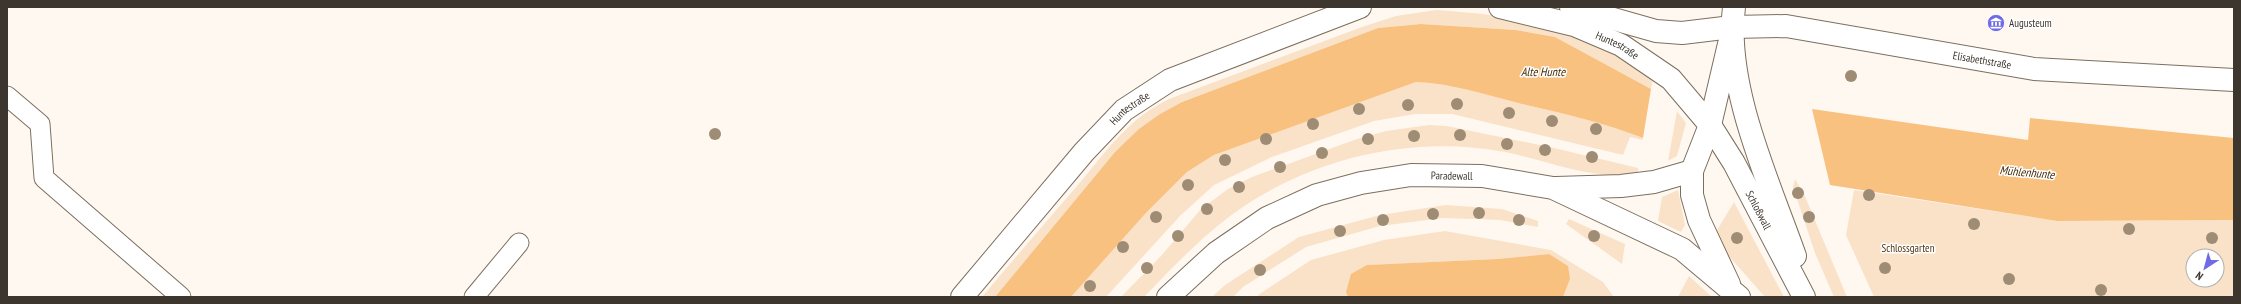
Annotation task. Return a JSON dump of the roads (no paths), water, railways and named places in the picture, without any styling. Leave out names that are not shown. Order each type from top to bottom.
[{"type":"street","name":"Huntestraße","points":[[962,297],[1084,152],[1124,110],[1170,80],[1360,7]]},
{"type":"street","name":"Huntestraße","points":[[1500,7],[1574,24],[1621,45],[1671,79],[1710,125]]},
{"type":"street","name":"Elisabethstraße","points":[[1571,7],[1656,31],[1682,33],[1732,22],[1786,26],[2034,70],[2234,80]]},
{"type":"street","points":[[1732,22],[1710,125],[1692,171],[1692,195],[1699,220],[1735,293]]},
{"type":"street","points":[[1732,22],[1738,76],[1751,134],[1809,297]]},
{"type":"street","name":"Schloßwall","points":[[1710,125],[1734,163],[1804,297]]},
{"type":"street","points":[[1553,188],[1621,186],[1654,182],[1692,171]]},
{"type":"street","name":"Paradewall","points":[[1168,297],[1216,253],[1267,218],[1317,195],[1361,183],[1411,175],[1482,176],[1553,188],[1682,249],[1735,293]]},
{"type":"lane","points":[[7,96],[40,124],[44,178],[181,297]]},
{"type":"lane","points":[[474,297],[519,243]]},
{"type":"water","name":"Alte Hunte","points":[[1421,24],[1516,30],[1555,37],[1651,89],[1643,138],[1628,132],[1566,114],[1468,90],[1416,82],[1214,155],[1187,172],[1145,214],[1071,297],[995,297],[1115,152],[1139,129],[1160,114],[1182,102],[1378,28]]},
{"type":"water","name":"Mühlenhunte","points":[[1812,109],[2028,140],[2030,118],[2234,138],[2234,220],[2057,221],[1830,185]]},
{"type":"water","points":[[1549,254],[1568,266],[1570,279],[1563,297],[1348,297],[1346,292],[1351,274],[1367,265],[1497,259]]},
{"type":"place","name":"Augusteum","points":[[1996,23]]},
{"type":"park label","name":"Schlossgarten","points":[[1908,248]]}]
